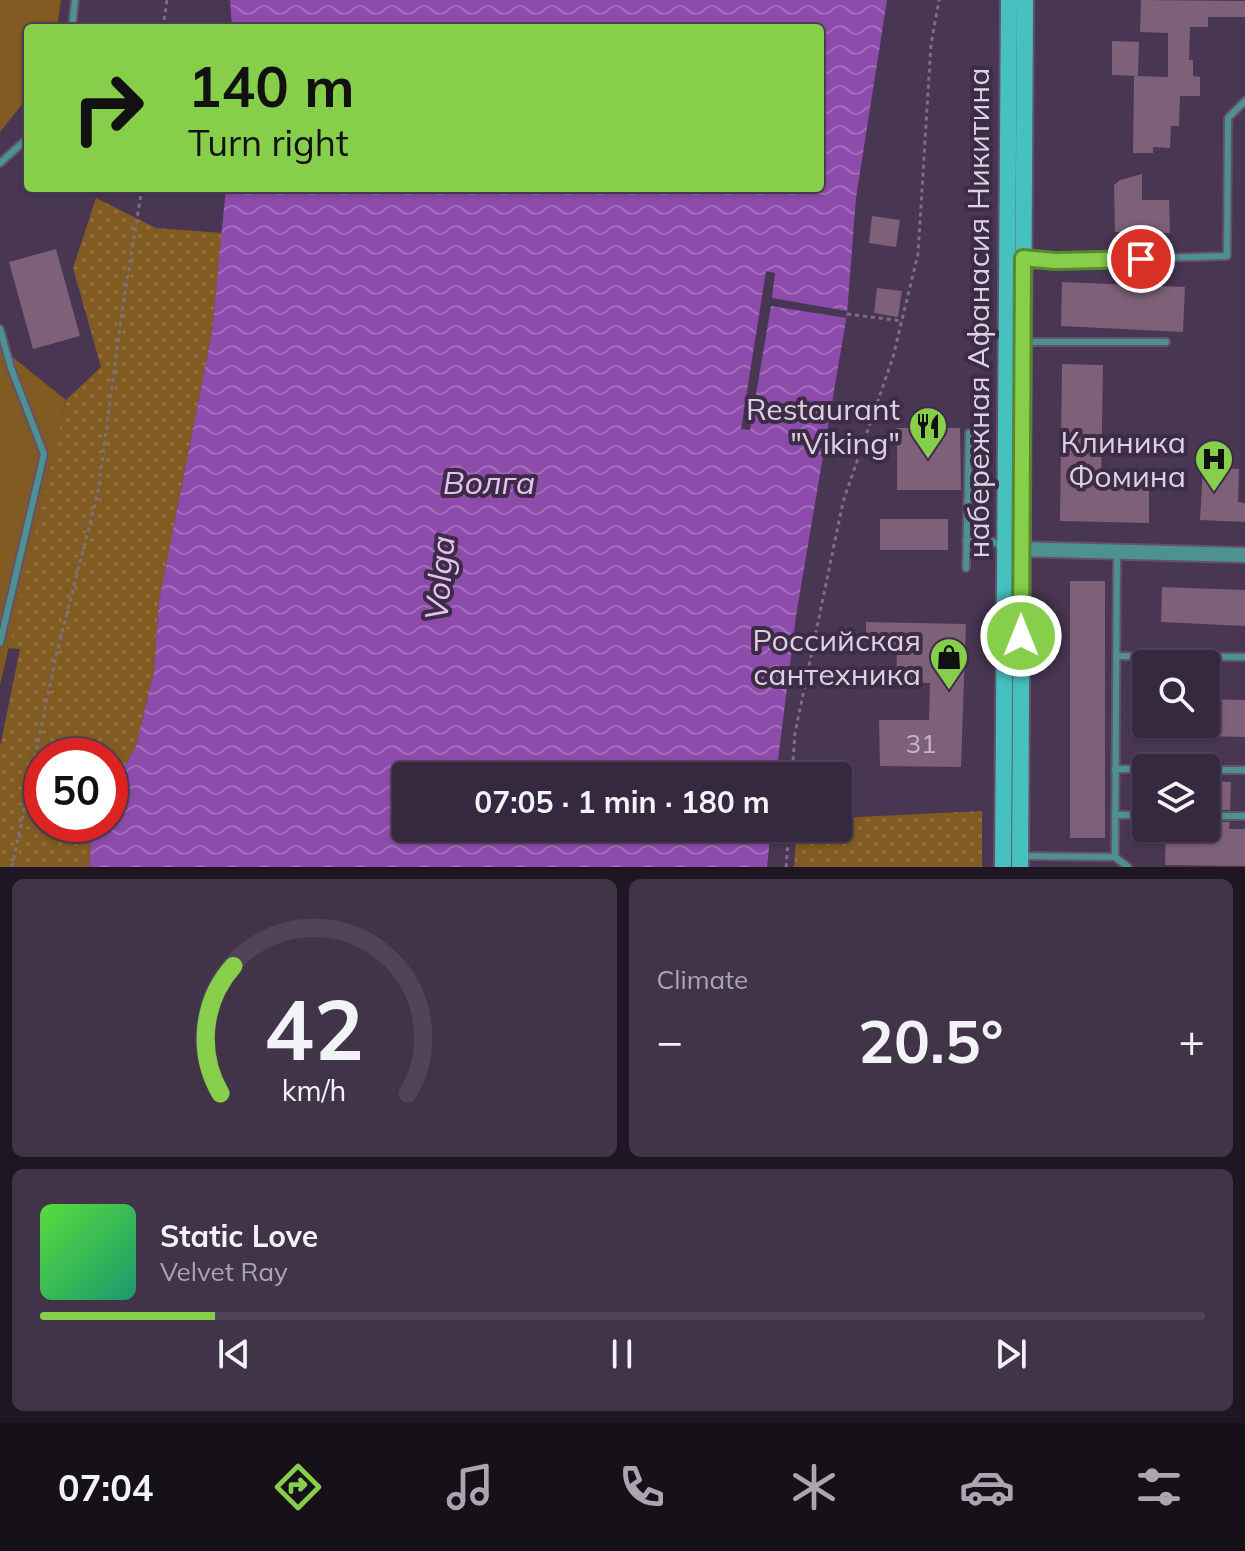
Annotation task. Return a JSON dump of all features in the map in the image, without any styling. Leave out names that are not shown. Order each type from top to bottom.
[{"type":"main road","name":"набережная Афанасия Никитина","points":[[1009,0],[1012,549],[1020,861]]},
{"type":"main road","name":"набережная Афанасия Никитина","points":[[1003,867],[1012,549],[1023,342],[1025,0]]},
{"type":"street","points":[[1012,549],[1245,555]]},
{"type":"lane","points":[[72,24],[75,0]]},
{"type":"lane","points":[[1023,258],[1055,261],[1227,256],[1228,118],[1245,101]]},
{"type":"lane","points":[[0,163],[24,142]]},
{"type":"lane","points":[[0,329],[11,368],[44,454],[0,643]]},
{"type":"lane","points":[[1023,342],[1166,342]]},
{"type":"lane","points":[[966,568],[969,433]]},
{"type":"lane","points":[[966,541],[994,542],[1012,549]]},
{"type":"lane","points":[[1115,857],[1117,551]]},
{"type":"lane","points":[[1116,656],[1245,657]]},
{"type":"lane","points":[[1115,769],[1132,769]]},
{"type":"lane","points":[[1220,770],[1245,770]]},
{"type":"lane","points":[[1115,815],[1132,815]]},
{"type":"lane","points":[[1220,816],[1245,816]]},
{"type":"lane","points":[[1020,861],[1115,857],[1128,867]]},
{"type":"path","points":[[164,24],[167,0]]},
{"type":"path","points":[[793,762],[795,733],[843,502],[893,357],[918,254],[931,44],[939,0]]},
{"type":"path","points":[[12,867],[57,652],[98,492],[141,192]]},
{"type":"path","points":[[847,314],[902,321]]},
{"type":"path","points":[[786,867],[788,842]]},
{"type":"shaded area","points":[[0,0],[61,0],[58,24],[24,24],[24,102],[0,132]]},
{"type":"shaded area","points":[[96,198],[156,228],[222,233],[212,332],[159,601],[154,671],[136,746],[128,760],[128,738],[24,738],[24,842],[91,842],[89,867],[0,867],[0,747],[20,649],[8,648],[66,400],[101,367],[73,268]]},
{"type":"shaded area","points":[[0,347],[66,400],[0,685]]},
{"type":"shaded area","points":[[982,811],[982,867],[794,867],[796,842],[852,842],[852,817]]},
{"type":"water","name":"Волга","points":[[230,0],[887,0],[856,198],[847,314],[796,616],[778,762],[392,762],[392,842],[770,842],[767,867],[89,867],[91,842],[128,842],[128,760],[136,746],[154,671],[159,601],[212,332],[226,192],[824,192],[824,24],[232,24]]},
{"type":"pier","points":[[766,271],[775,273],[772,298],[847,311],[846,318],[771,306],[750,430],[741,429]]},
{"type":"building","points":[[1141,0],[1245,1],[1245,17],[1208,17],[1208,27],[1190,27],[1189,60],[1193,60],[1193,76],[1200,77],[1200,96],[1180,96],[1179,126],[1171,126],[1170,148],[1153,147],[1153,153],[1133,153],[1134,76],[1168,77],[1168,33],[1140,32]]},
{"type":"building","points":[[1112,41],[1139,42],[1138,76],[1112,75]]},
{"type":"building","points":[[1142,174],[1142,200],[1169,200],[1170,233],[1115,232],[1114,185],[1120,180]]},
{"type":"building","points":[[872,216],[900,220],[896,247],[869,243]]},
{"type":"building","points":[[56,249],[80,336],[33,349],[9,262]]},
{"type":"building","points":[[1062,282],[1185,287],[1183,332],[1061,326]]},
{"type":"building","points":[[877,288],[902,291],[898,317],[874,313]]},
{"type":"building","points":[[1062,364],[1103,365],[1101,484],[1149,485],[1149,523],[1060,521]]},
{"type":"building","points":[[897,428],[960,428],[961,490],[897,490]]},
{"type":"building","points":[[1203,467],[1239,469],[1238,502],[1245,503],[1245,522],[1200,520]]},
{"type":"building","points":[[880,519],[948,519],[948,550],[880,550]]},
{"type":"building","points":[[1070,581],[1105,581],[1105,838],[1070,838]]},
{"type":"building","points":[[1162,587],[1245,590],[1245,626],[1161,622]]},
{"type":"building","points":[[866,622],[966,624],[961,767],[880,766],[879,720],[929,720],[930,683],[896,682],[897,652],[866,651]]},
{"type":"building","points":[[1220,699],[1245,700],[1245,737],[1220,736]]},
{"type":"building","points":[[1220,782],[1231,782],[1230,810],[1220,810]]},
{"type":"building","points":[[1220,822],[1230,822],[1229,829],[1245,829],[1245,866],[1165,865],[1166,842],[1220,842]]},
{"type":"place","name":"Restaurant \"Viking\"","points":[[928,460]]},
{"type":"place","name":"Клиника Фомина","points":[[1214,493]]},
{"type":"place","name":"Российская сантехника","points":[[949,691]]},
{"type":"route","points":[[1021,636],[1023,258],[1055,261],[1141,259]]},
{"type":"water label","name":"Volga","points":[[439,578]]}]
